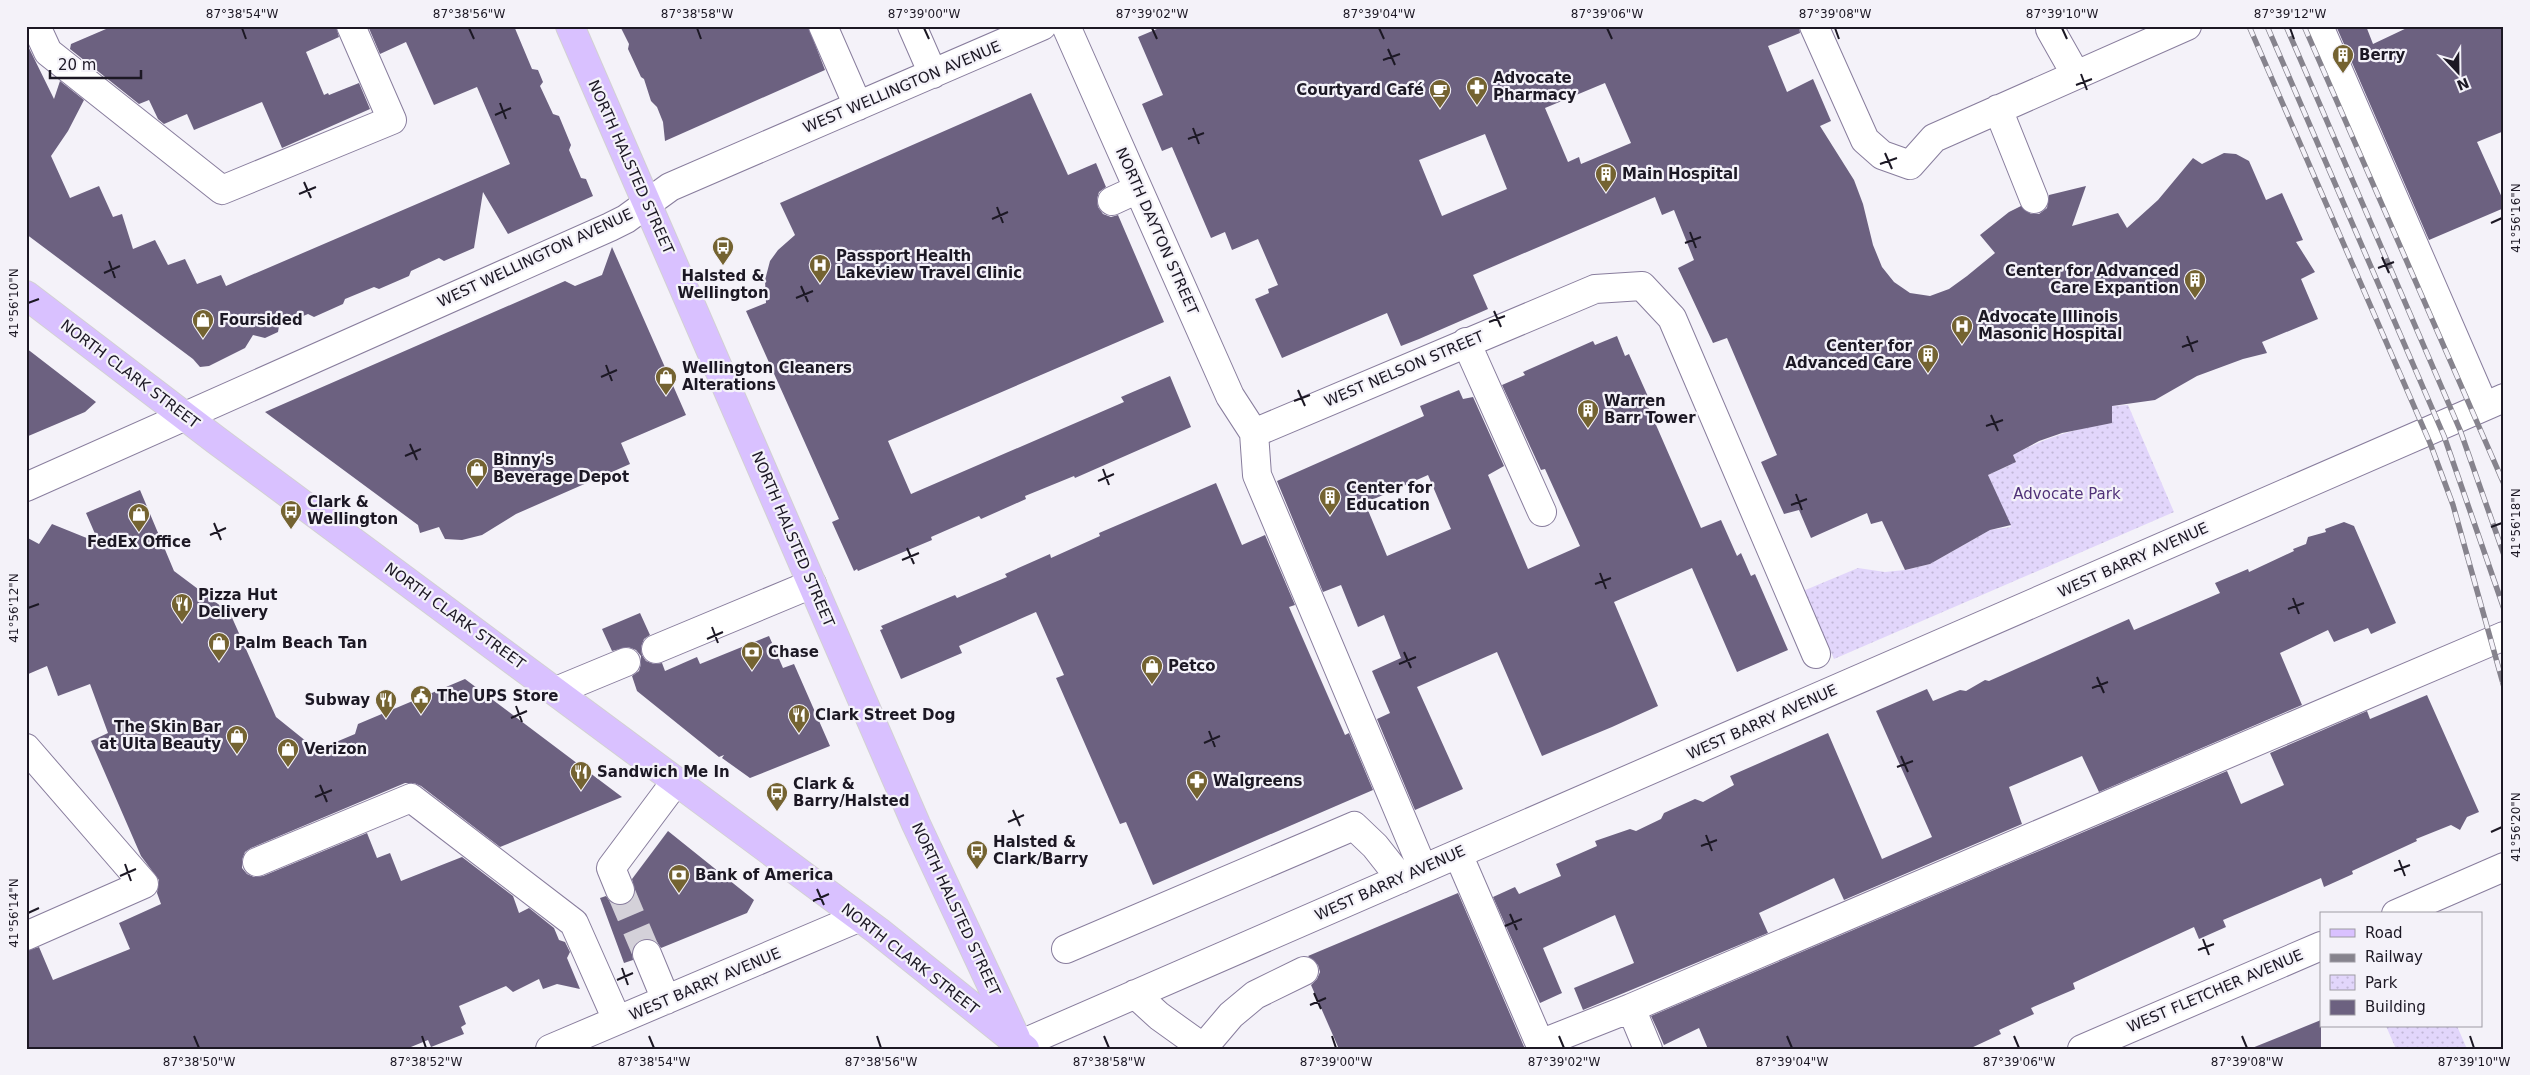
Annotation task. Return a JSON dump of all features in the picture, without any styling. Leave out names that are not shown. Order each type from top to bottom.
[{"type":"main road","name":"NORTH HALSTED STREET","points":[[570,26],[916,824],[1022,1047]]},
{"type":"main road","name":"NORTH CLARK STREET","points":[[26,295],[186,417],[556,690],[858,918],[1022,1047]]},
{"type":"street","points":[[36,26],[48,52],[222,190],[392,120],[351,26]]},
{"type":"street","points":[[823,26],[858,106]]},
{"type":"street","points":[[912,26],[933,74]]},
{"type":"street","name":"WEST WELLINGTON AVENUE","points":[[26,487],[610,227],[626,219],[670,188],[1042,26]]},
{"type":"street","name":"NORTH DAYTON STREET","points":[[1066,26],[1230,396],[1254,433]]},
{"type":"street","points":[[1814,26],[1866,140],[1882,155],[1910,165],[1934,138],[2187,26]]},
{"type":"street","points":[[2319,26],[2494,402]]},
{"type":"street","points":[[2050,29],[2076,75]]},
{"type":"street","points":[[1998,109],[2034,199]]},
{"type":"street","points":[[1112,200],[1138,189]]},
{"type":"street","name":"WEST NELSON STREET","points":[[1254,433],[1595,289],[1642,286],[1672,318],[1816,654]]},
{"type":"street","points":[[1466,342],[1542,512]]},
{"type":"street","name":"WEST BARRY AVENUE","points":[[1022,1047],[1135,994],[2494,402]]},
{"type":"street","points":[[1254,433],[1257,475],[1412,874]]},
{"type":"street","points":[[656,649],[812,584]]},
{"type":"street","points":[[1458,854],[1540,1044],[1631,1008],[2504,636]]},
{"type":"street","points":[[556,690],[626,662]]},
{"type":"street","points":[[26,748],[144,884],[26,936]]},
{"type":"street","points":[[620,890],[611,868],[676,781]]},
{"type":"street","points":[[257,862],[410,798],[574,924],[617,1020]]},
{"type":"street","points":[[1066,949],[1125,922],[1354,826],[1375,846],[1412,874]]},
{"type":"street","points":[[2401,912],[2504,867]]},
{"type":"street","name":"WEST BARRY AVENUE","points":[[550,1049],[858,918]]},
{"type":"street","name":"WEST FLETCHER AVENUE","points":[[2082,1049],[2320,946]]},
{"type":"street","points":[[647,954],[666,1000]]},
{"type":"street","points":[[1135,994],[1159,1016],[1210,1048],[1230,1016],[1255,995],[1308,978]]},
{"type":"street","points":[[1631,1008],[1648,1049]]},
{"type":"green space","name":"Advocate Park","points":[[2128,405],[2174,512],[1834,659],[1803,591],[1858,568],[1885,572],[1905,570],[1930,564],[1990,530],[2011,527],[1988,475],[2016,462],[2013,455],[2037,444],[2061,434],[2112,423],[2112,406]]},
{"type":"green space","points":[[2387,1028],[2458,1028],[2467,1049],[2396,1049]]},
{"type":"building","points":[[113,26],[336,26],[339,37],[306,52],[324,95],[328,93],[329,95],[359,83],[370,109],[282,148],[262,102],[194,130],[187,114],[164,124],[158,119],[149,100],[139,104],[70,49],[71,44]]},
{"type":"building","points":[[368,26],[514,26],[532,69],[538,70],[543,82],[540,86],[553,114],[559,116],[571,145],[569,150],[581,178],[586,179],[593,196],[508,234],[483,192],[474,248],[444,261],[439,258],[411,271],[409,276],[379,289],[374,287],[345,299],[343,304],[314,317],[308,314],[279,326],[278,332],[265,338],[253,335],[245,348],[209,366],[200,367],[193,359],[26,234],[26,42],[54,99],[60,81],[84,100],[68,131],[51,156],[70,198],[99,186],[113,217],[122,214],[133,249],[155,240],[168,265],[185,259],[197,284],[221,275],[226,286],[510,164],[477,87],[434,105],[406,42],[380,54]]},
{"type":"building","points":[[620,26],[808,26],[825,70],[665,141],[663,122],[657,107],[651,101],[644,79],[641,77],[628,49],[629,44]]},
{"type":"building","points":[[1164,26],[1799,26],[1800,33],[1768,46],[1787,92],[1813,79],[1831,121],[1820,126],[1854,180],[1863,204],[1873,245],[1882,267],[1894,282],[1910,293],[1930,296],[1949,289],[1967,276],[1995,253],[1980,235],[2009,212],[2021,206],[2031,214],[2039,214],[2047,208],[2049,195],[2086,186],[2072,226],[2118,213],[2127,228],[2158,200],[2193,158],[2202,164],[2224,153],[2236,154],[2249,161],[2266,200],[2282,193],[2303,240],[2296,242],[2315,272],[2301,279],[2318,319],[2262,342],[2267,353],[2243,359],[2197,376],[2155,400],[2112,406],[2112,423],[2062,433],[2039,441],[2013,455],[2016,462],[1988,475],[2011,525],[1990,530],[1930,564],[1905,570],[1882,521],[1871,524],[1867,513],[1811,538],[1799,510],[1784,514],[1761,462],[1777,455],[1727,338],[1713,343],[1678,268],[1694,260],[1674,210],[1662,215],[1655,197],[1473,275],[1488,309],[1419,339],[1401,346],[1387,313],[1282,358],[1255,299],[1269,293],[1268,289],[1278,285],[1258,239],[1232,250],[1225,232],[1211,238],[1172,147],[1162,151],[1142,104],[1163,95],[1138,37]],"holes":[[[1605,83],[1631,143],[1581,164],[1579,157],[1568,162],[1545,108]],[[1485,134],[1507,189],[1442,216],[1419,160]]]},
{"type":"building","points":[[2341,26],[2366,26],[2373,44],[2411,26],[2504,26],[2504,131],[2477,142],[2504,202],[2504,208],[2429,240],[2337,28]]},
{"type":"building","points":[[1031,93],[1068,175],[1096,163],[1106,187],[1099,192],[1097,199],[1098,207],[1103,214],[1111,217],[1118,215],[1164,322],[888,441],[911,494],[1124,402],[1121,397],[1170,376],[1191,427],[1075,478],[1074,476],[1025,496],[1026,499],[981,519],[979,516],[931,537],[932,540],[854,571],[832,522],[839,519],[746,311],[766,303],[765,280],[770,261],[778,250],[795,235],[780,203]]},
{"type":"building","points":[[612,247],[686,415],[621,443],[630,464],[516,514],[482,535],[462,540],[445,539],[439,527],[420,533],[418,525],[265,412],[565,281],[575,286],[602,275]]},
{"type":"building","points":[[1617,336],[1625,356],[1629,354],[1650,401],[1646,402],[1701,528],[1721,520],[1737,556],[1741,553],[1751,576],[1755,574],[1788,650],[1737,672],[1692,568],[1614,602],[1658,706],[1612,727],[1542,756],[1497,652],[1417,687],[1463,789],[1415,810],[1377,719],[1390,713],[1372,671],[1401,658],[1384,615],[1358,627],[1341,585],[1323,592],[1277,481],[1424,416],[1420,406],[1459,390],[1463,399],[1473,397],[1504,466],[1488,475],[1528,569],[1580,546],[1545,469],[1541,470],[1502,385],[1525,375],[1523,372],[1593,341],[1595,345]],"holes":[[[1428,475],[1451,529],[1387,556],[1365,503]]]},
{"type":"building","points":[[26,348],[96,402],[85,412],[26,437]]},
{"type":"building","points":[[1216,483],[1242,545],[1265,535],[1295,605],[1289,607],[1345,735],[1349,733],[1373,790],[1153,885],[1126,822],[1120,824],[1056,678],[1064,675],[1036,612],[959,646],[962,653],[901,679],[880,630],[883,629],[881,626],[955,595],[957,598],[1007,577],[1005,574],[1050,554],[1051,558],[1100,536],[1099,533]]},
{"type":"building","points":[[140,490],[174,571],[230,613],[276,717],[317,750],[355,734],[358,724],[465,679],[622,797],[500,847],[421,786],[414,783],[405,783],[251,848],[245,852],[242,860],[242,868],[247,874],[254,877],[263,876],[367,833],[377,858],[390,853],[401,881],[462,857],[513,896],[519,913],[529,908],[554,928],[559,940],[565,942],[570,952],[567,958],[580,989],[557,984],[543,989],[539,979],[513,992],[506,986],[459,1006],[466,1024],[461,1027],[464,1034],[431,1047],[428,1040],[406,1049],[26,1049],[26,951],[39,947],[53,980],[130,949],[119,923],[161,904],[157,893],[159,880],[141,856],[91,741],[108,733],[90,684],[58,696],[47,666],[26,675],[26,537],[39,544],[52,524],[99,543],[86,513]]},
{"type":"building","points":[[2344,522],[2354,526],[2396,623],[2371,634],[2368,628],[2334,642],[2328,630],[2280,653],[2302,705],[2099,792],[2082,756],[2009,787],[2022,824],[1844,900],[1834,878],[1759,913],[1768,933],[1583,1010],[1574,988],[1634,963],[1615,915],[1543,948],[1562,993],[1540,1003],[1493,897],[1515,887],[1519,894],[1561,876],[1556,864],[1597,846],[1595,841],[1630,829],[1636,831],[1661,819],[1664,813],[1695,799],[1703,802],[1734,785],[1730,776],[1828,733],[1882,859],[1932,837],[1876,711],[1927,689],[1933,701],[1960,690],[1966,691],[1985,680],[1989,681],[2129,619],[2134,630],[2220,593],[2215,583],[2248,569],[2249,572],[2294,551],[2293,549],[2306,544],[2308,537],[2326,532],[2325,529]]},
{"type":"building","points":[[640,613],[650,635],[644,639],[641,647],[642,655],[646,661],[654,664],[662,663],[665,671],[697,657],[700,664],[769,636],[783,668],[794,664],[830,746],[750,778],[722,758],[724,755],[719,757],[637,691],[632,676],[639,671],[641,656],[636,650],[628,647],[612,651],[602,629]]},
{"type":"building","points":[[2427,695],[2479,812],[2467,817],[2460,830],[2451,825],[2416,839],[2417,841],[2352,871],[2353,874],[2324,887],[2321,878],[2223,920],[2226,927],[2199,939],[2194,927],[2073,983],[2075,989],[2031,1008],[2034,1014],[1999,1030],[2001,1034],[1969,1049],[1708,1049],[1699,1028],[1664,1045],[1651,1016],[2227,771],[2241,804],[2284,785],[2270,753],[2367,711],[2370,719]]},
{"type":"building","name":"Bank of America","points":[[668,831],[754,900],[747,913],[661,948],[657,942],[650,939],[641,940],[634,945],[632,951],[633,960],[624,963],[600,898],[606,896],[611,903],[618,905],[626,904],[632,900],[635,892],[632,879]]},
{"type":"building","points":[[1458,893],[1525,1049],[1339,1049],[1311,985],[1317,979],[1320,972],[1318,965],[1308,956]]},
{"type":"building","points":[[2320,1020],[2321,1049],[2252,1048]]},
{"type":"tunnel","points":[[620,890],[647,954]]},
{"type":"railway","points":[[2249,26],[2430,443],[2453,505],[2504,687]]},
{"type":"railway","points":[[2267,26],[2444,436],[2504,609]]},
{"type":"railway","points":[[2286,26],[2460,430],[2504,555]]},
{"type":"railway","points":[[2304,26],[2504,484]]},
{"type":"place","name":"Berry","points":[[2343,74]]},
{"type":"place","name":"Advocate Pharmacy","points":[[1477,106]]},
{"type":"place","name":"Courtyard Café","points":[[1440,109]]},
{"type":"place","name":"Main Hospital","points":[[1606,193]]},
{"type":"place","name":"Halsted & Wellington","points":[[723,266]]},
{"type":"place","name":"Passport Health Lakeview Travel Clinic","points":[[820,284]]},
{"type":"place","name":"Center for Advanced Care Expantion","points":[[2195,299]]},
{"type":"place","name":"Foursided","points":[[203,339]]},
{"type":"place","name":"Advocate Illinois Masonic Hospital","points":[[1962,345]]},
{"type":"place","name":"Center for Advanced Care","points":[[1928,374]]},
{"type":"place","name":"Wellington Cleaners Alterations","points":[[666,396]]},
{"type":"place","name":"Warren Barr Tower","points":[[1588,429]]},
{"type":"place","name":"Binny's Beverage Depot","points":[[477,488]]},
{"type":"place","name":"Center for Education","points":[[1330,516]]},
{"type":"place","name":"Clark & Wellington","points":[[291,530]]},
{"type":"place","name":"FedEx Office","points":[[139,533]]},
{"type":"place","name":"Pizza Hut Delivery","points":[[182,623]]},
{"type":"place","name":"Palm Beach Tan","points":[[219,662]]},
{"type":"place","name":"Chase","points":[[752,671]]},
{"type":"place","name":"Petco","points":[[1152,685]]},
{"type":"place","name":"The UPS Store","points":[[421,715]]},
{"type":"place","name":"Subway","points":[[386,719]]},
{"type":"place","name":"Clark Street Dog","points":[[799,734]]},
{"type":"place","name":"The Skin Bar at Ulta Beauty","points":[[237,755]]},
{"type":"place","name":"Verizon","points":[[288,768]]},
{"type":"place","name":"Sandwich Me In","points":[[581,791]]},
{"type":"place","name":"Walgreens","points":[[1197,800]]},
{"type":"place","name":"Clark & Barry/Halsted","points":[[777,812]]},
{"type":"place","name":"Halsted & Clark/Barry","points":[[977,870]]},
{"type":"place","name":"Bank of America","points":[[679,894]]}]
